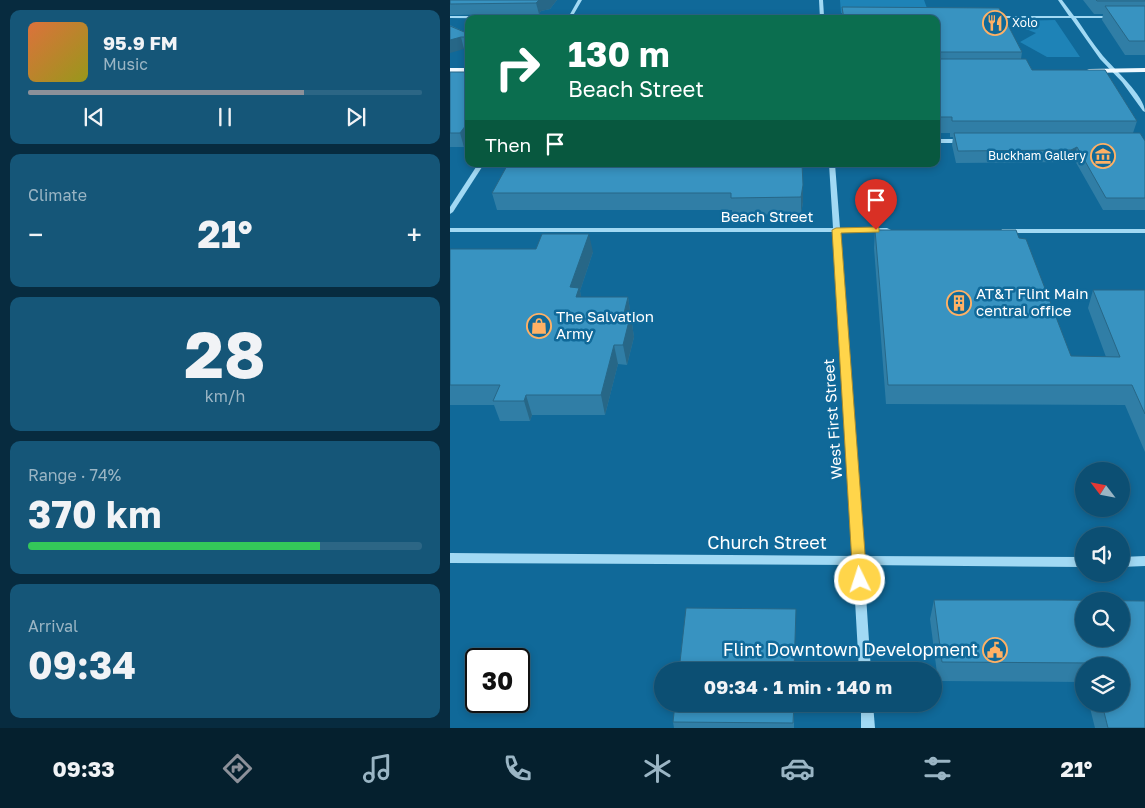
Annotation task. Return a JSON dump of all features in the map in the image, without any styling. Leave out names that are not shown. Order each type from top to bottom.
[{"type":"main road","points":[[450,70],[465,70]]},
{"type":"main road","points":[[1084,70],[1145,70]]},
{"type":"street","points":[[571,15],[580,0]]},
{"type":"street","points":[[821,0],[822,15]]},
{"type":"street","points":[[1060,0],[1114,70],[1128,85],[1145,110]]},
{"type":"street","points":[[450,16],[465,16]]},
{"type":"street","points":[[986,17],[1118,17]]},
{"type":"street","points":[[940,141],[976,141]]},
{"type":"street","points":[[450,212],[478,167]]},
{"type":"street","name":"West First Street","points":[[832,167],[865,662]]},
{"type":"street","name":"Beach Street","points":[[450,230],[896,230]]},
{"type":"street","points":[[994,231],[1145,231]]},
{"type":"street","name":"Church Street","points":[[450,558],[1075,562]]},
{"type":"street","points":[[1130,562],[1145,561]]},
{"type":"street","points":[[867,712],[868,728]]},
{"type":"shaded area","points":[[840,0],[924,0],[928,11],[841,13]]},
{"type":"shaded area","points":[[1055,20],[1080,57],[1047,57],[1020,42],[1036,33],[1018,26],[1014,21]]},
{"type":"building","points":[[450,0],[539,0],[536,3],[450,4]]},
{"type":"building","points":[[1145,0],[1145,1],[1097,1]]},
{"type":"building","points":[[1105,6],[1145,6],[1145,41],[1129,41]]},
{"type":"building","points":[[842,7],[999,8],[1022,52],[940,52],[940,15],[843,15]]},
{"type":"building","points":[[450,26],[465,32],[465,37],[450,40]]},
{"type":"building","points":[[940,59],[1026,59],[1032,70],[1105,70],[1137,121],[952,121],[952,117],[940,117]]},
{"type":"building","points":[[450,72],[465,72],[465,126],[460,133],[450,133]]},
{"type":"building","points":[[954,133],[1140,133],[1145,141],[1145,198],[1106,198],[1077,147],[1071,150],[958,151]]},
{"type":"building","points":[[506,167],[802,167],[803,185],[801,197],[731,198],[731,193],[492,193]]},
{"type":"building","name":"AT&T Flint Main central office","points":[[875,230],[1016,230],[1019,238],[1026,239],[1071,356],[1120,357],[1093,290],[1145,290],[1145,414],[1132,385],[888,385]]},
{"type":"building","name":"The Salvation Army","points":[[542,234],[589,234],[570,287],[579,288],[576,297],[628,297],[623,317],[630,317],[623,345],[614,345],[601,395],[526,395],[524,401],[493,401],[500,385],[450,385],[450,249],[536,249]]},
{"type":"building","points":[[934,600],[1075,600],[1075,647],[1130,647],[1130,601],[1145,601],[1145,728],[1108,728],[1104,712],[1130,712],[1130,657],[1075,657],[1075,663],[942,662]]},
{"type":"building","points":[[686,608],[796,609],[794,662],[680,662]]},
{"type":"building","points":[[674,712],[794,712],[793,723],[673,722]]},
{"type":"place","name":"Xolo","points":[[995,23]]},
{"type":"place","name":"Buckham Gallery","points":[[1103,156]]},
{"type":"place","name":"AT&T Flint Main central office","points":[[959,303]]},
{"type":"place","name":"The Salvation Army","points":[[539,326]]},
{"type":"place","name":"Flint Downtown Development","points":[[995,650]]},
{"type":"route","points":[[860,580],[836,230],[876,230]]}]
